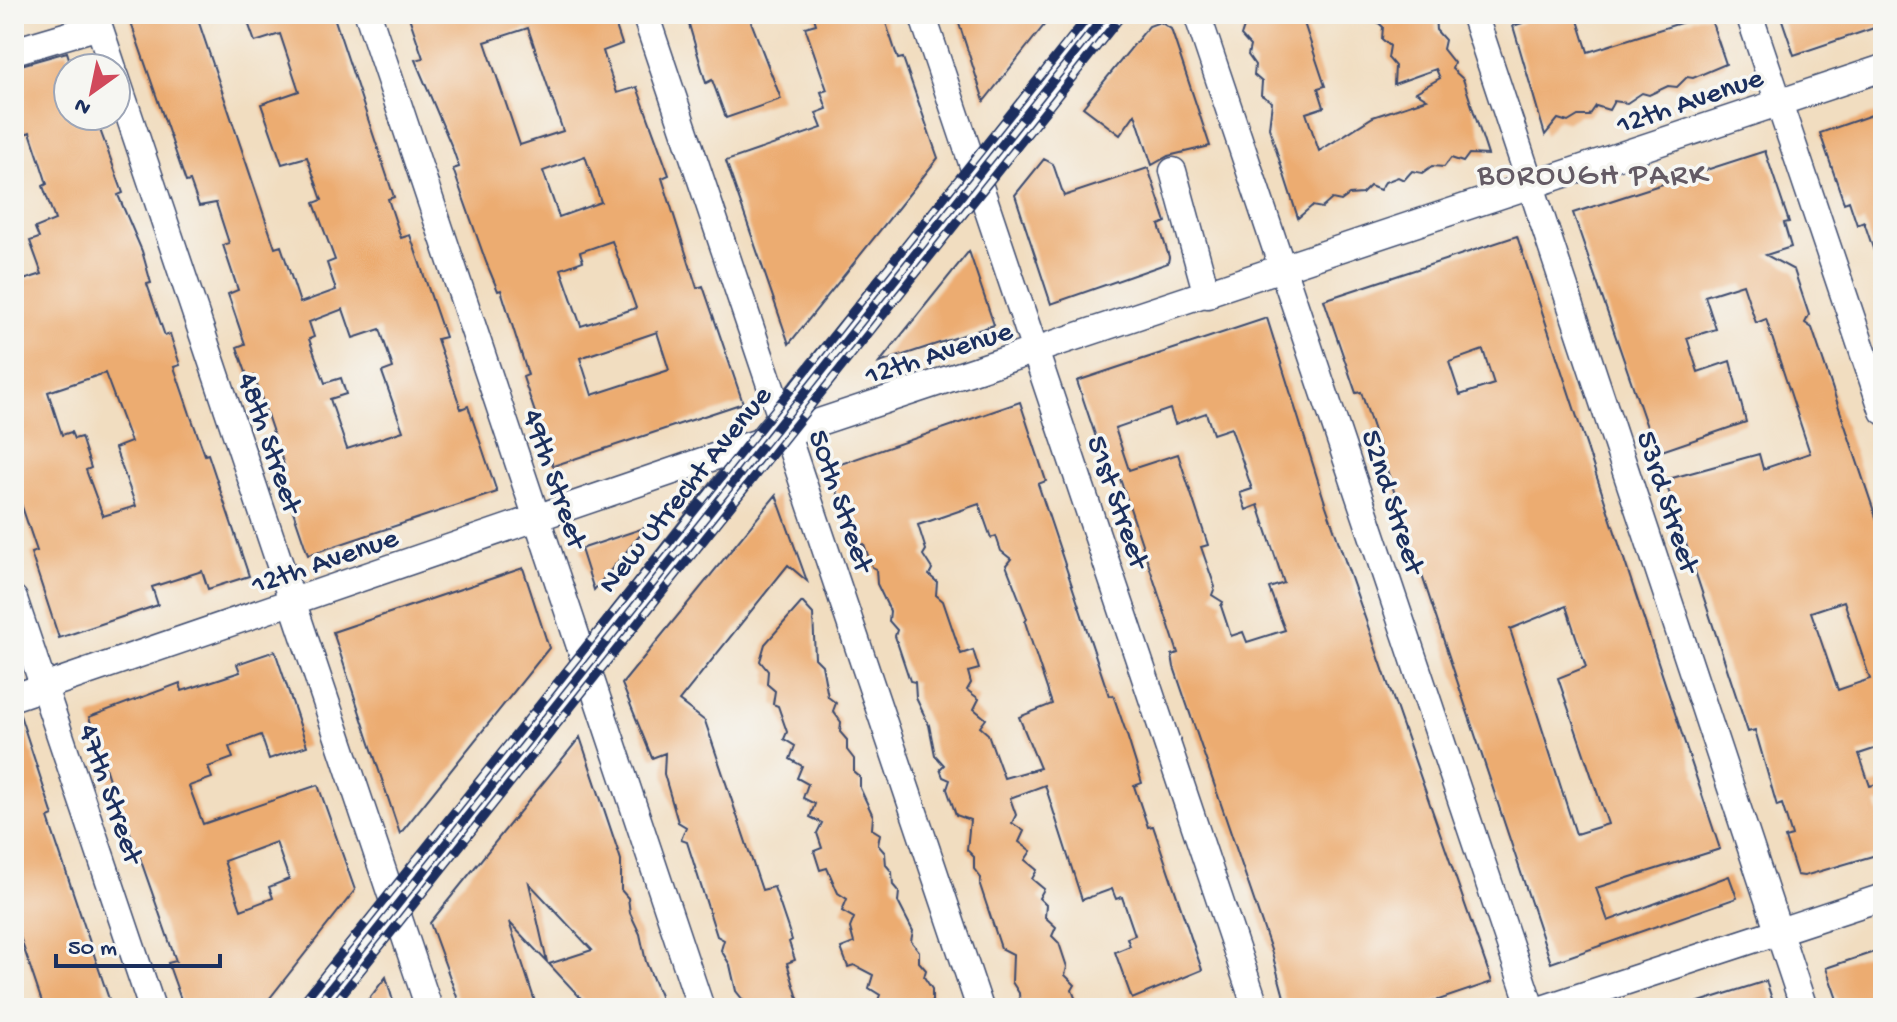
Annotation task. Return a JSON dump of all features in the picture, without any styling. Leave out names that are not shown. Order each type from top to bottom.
[{"type":"street","name":"49th Street","points":[[368,14],[701,1008]]},
{"type":"street","name":"50th Street","points":[[645,14],[980,1008]]},
{"type":"street","name":"51st Street","points":[[922,14],[1256,1008]]},
{"type":"street","name":"New Utrecht Avenue","points":[[315,1008],[759,443],[784,425],[1107,14]]},
{"type":"street","name":"52nd Street","points":[[1197,14],[1531,1008]]},
{"type":"street","name":"53rd Street","points":[[1474,14],[1804,1008]]},
{"type":"street","points":[[1749,14],[1883,411]]},
{"type":"street","points":[[14,51],[97,20],[108,52]]},
{"type":"street","name":"12th Avenue","points":[[784,425],[1036,353],[1883,68]]},
{"type":"street","name":"48th Street","points":[[132,125],[429,1008]]},
{"type":"street","points":[[1173,171],[1207,295]]},
{"type":"street","name":"12th Avenue","points":[[14,697],[759,443]]},
{"type":"street","name":"47th Street","points":[[14,599],[152,1008]]},
{"type":"street","points":[[1545,1008],[1883,897]]},
{"type":"building","points":[[128,14],[196,14],[275,248],[281,246],[300,303],[336,290],[327,263],[335,260],[314,203],[322,200],[307,157],[282,164],[261,104],[299,91],[280,34],[255,42],[245,14],[333,14],[394,197],[388,199],[401,238],[410,235],[445,337],[437,339],[461,409],[468,406],[497,492],[308,555],[279,470],[285,468],[254,376],[248,378],[237,347],[245,344],[228,294],[238,290],[223,245],[229,243],[216,203],[199,206],[190,181],[186,182]],"holes":[[[343,309],[353,338],[380,329],[393,368],[382,372],[403,431],[347,449],[330,399],[346,394],[341,378],[325,383],[309,339],[314,337],[309,322]]]},
{"type":"building","points":[[408,14],[612,14],[622,44],[603,51],[609,70],[617,93],[637,87],[669,175],[662,178],[697,288],[703,286],[743,403],[553,466],[523,377],[528,375],[501,290],[498,291],[486,262],[453,169],[459,167],[452,147],[415,60],[423,58]],"holes":[[[528,28],[563,131],[520,145],[485,42]],[[585,156],[601,202],[559,217],[543,171]],[[612,241],[636,308],[581,326],[561,269],[583,261],[580,252]],[[657,332],[669,370],[592,395],[580,358]]]},
{"type":"building","points":[[686,14],[748,14],[781,99],[726,118],[712,80],[706,83]]},
{"type":"building","points":[[813,14],[883,14],[898,59],[903,58],[938,158],[789,344],[726,161],[822,128],[816,113],[827,109],[821,92],[827,90],[805,27],[816,24]]},
{"type":"building","points":[[956,14],[1053,14],[984,101]]},
{"type":"building","points":[[1229,14],[1301,14],[1325,86],[1318,88],[1324,107],[1306,113],[1319,151],[1373,117],[1427,99],[1416,92],[1440,78],[1436,69],[1394,84],[1395,66],[1388,58],[1390,46],[1382,39],[1383,27],[1369,14],[1435,14],[1436,30],[1445,40],[1443,49],[1454,63],[1452,69],[1463,79],[1488,155],[1469,154],[1463,162],[1451,158],[1444,167],[1432,166],[1422,173],[1412,171],[1404,180],[1398,177],[1385,182],[1380,190],[1370,186],[1362,194],[1349,195],[1341,201],[1332,199],[1322,208],[1312,206],[1298,218],[1269,128],[1272,102],[1261,95],[1262,82],[1254,75],[1255,65],[1248,55],[1250,46],[1241,36],[1244,27]]},
{"type":"building","points":[[1519,14],[1576,14],[1588,52],[1709,14],[1726,64],[1693,78],[1687,77],[1677,87],[1668,86],[1649,95],[1642,93],[1627,103],[1614,101],[1609,110],[1596,106],[1589,116],[1578,116],[1568,122],[1558,119],[1545,135],[1513,26],[1522,23]]},
{"type":"building","points":[[1780,14],[1883,14],[1883,25],[1794,55]]},
{"type":"building","points":[[1160,22],[1171,29],[1210,146],[1168,156],[1152,165],[1135,114],[1120,135],[1083,107],[1149,26]]},
{"type":"building","points":[[52,56],[52,132],[101,132],[123,193],[118,195],[142,251],[151,283],[147,284],[165,336],[170,334],[180,365],[174,367],[205,455],[208,454],[249,576],[208,589],[202,571],[152,587],[158,605],[59,638],[31,553],[37,551],[14,483],[14,283],[42,274],[30,241],[39,238],[35,228],[55,220],[30,132],[25,134],[14,102],[14,67]],"holes":[[[105,373],[131,442],[115,448],[136,506],[103,516],[86,470],[91,468],[81,437],[74,439],[71,432],[62,435],[48,392]]]},
{"type":"building","points":[[1883,111],[1883,268],[1880,269],[1864,222],[1857,225],[1849,201],[1844,203],[1820,133]]},
{"type":"building","points":[[1765,151],[1789,222],[1784,223],[1791,247],[1766,255],[1794,270],[1809,315],[1805,323],[1812,328],[1883,538],[1883,746],[1859,754],[1870,786],[1883,782],[1883,802],[1876,804],[1881,819],[1878,820],[1883,853],[1804,876],[1797,875],[1785,838],[1792,836],[1782,804],[1777,806],[1755,730],[1748,732],[1665,480],[1759,454],[1763,469],[1810,453],[1766,319],[1756,323],[1743,284],[1705,296],[1716,329],[1687,338],[1698,372],[1730,361],[1746,422],[1656,453],[1573,213]],"holes":[[[1844,601],[1870,679],[1838,690],[1811,612]]]},
{"type":"building","points":[[1044,159],[1053,164],[1064,196],[1148,168],[1166,222],[1159,225],[1168,263],[1051,304],[1015,195]]},
{"type":"building","points":[[1517,236],[1720,849],[1596,888],[1608,921],[1729,876],[1737,898],[1551,963],[1361,392],[1356,393],[1324,300]],"holes":[[[1483,350],[1494,384],[1460,395],[1449,362]],[[1566,606],[1586,667],[1558,678],[1608,824],[1576,834],[1510,629]]]},
{"type":"building","points":[[969,251],[994,325],[879,363]]},
{"type":"building","points":[[1267,318],[1326,506],[1492,982],[1415,1008],[1287,1008],[1272,953],[1174,667],[1172,655],[1178,653],[1131,511],[1118,473],[1109,476],[1077,381]],"holes":[[[1170,409],[1175,424],[1206,413],[1213,434],[1231,428],[1252,489],[1240,493],[1246,510],[1258,505],[1284,583],[1269,588],[1285,630],[1247,642],[1243,632],[1231,636],[1221,606],[1223,602],[1212,595],[1215,587],[1201,547],[1208,545],[1178,454],[1129,470],[1115,428]]]},
{"type":"building","points":[[1020,402],[1046,481],[1038,484],[1109,696],[1113,695],[1142,783],[1134,786],[1148,827],[1153,826],[1202,970],[1132,999],[1115,952],[1130,946],[1127,938],[1135,935],[1122,897],[1116,899],[1112,889],[1082,900],[1045,785],[1010,798],[1016,815],[1012,823],[1024,831],[1019,842],[1031,851],[1025,860],[1037,870],[1032,879],[1044,889],[1039,898],[1046,905],[1045,917],[1056,927],[1052,936],[1059,943],[1067,967],[1065,975],[1075,985],[1072,990],[1079,1008],[1020,1008],[1019,993],[1012,982],[1013,954],[1001,948],[980,885],[981,878],[974,869],[974,857],[967,850],[970,820],[956,815],[947,789],[950,780],[943,777],[940,769],[944,765],[935,755],[929,725],[916,698],[915,682],[910,681],[895,636],[897,630],[889,621],[890,611],[877,584],[876,569],[872,567],[864,544],[856,547],[829,468]],"holes":[[[979,504],[991,538],[996,536],[1001,551],[1011,559],[1006,565],[1027,619],[1025,622],[1052,704],[1019,717],[1040,768],[1004,778],[988,734],[980,727],[986,719],[974,709],[979,699],[967,690],[971,683],[968,672],[979,669],[973,650],[961,654],[943,601],[936,595],[937,582],[929,575],[932,569],[923,555],[926,550],[918,525]]]},
{"type":"building","points":[[776,495],[807,581],[788,565],[679,701],[705,721],[762,890],[774,887],[792,940],[789,942],[795,960],[787,963],[801,1008],[742,1008],[743,1000],[736,991],[730,965],[721,950],[724,940],[717,936],[687,842],[681,840],[686,827],[678,822],[664,774],[665,753],[652,758],[622,684]]},
{"type":"building","points":[[647,527],[594,590],[581,549]]},
{"type":"building","points":[[523,568],[549,648],[400,834],[333,632]]},
{"type":"building","points":[[802,602],[813,614],[815,658],[822,665],[828,697],[836,703],[833,711],[841,722],[840,732],[847,740],[847,750],[854,759],[854,772],[860,777],[860,788],[873,816],[872,829],[880,834],[878,845],[885,853],[893,885],[899,892],[898,902],[913,931],[911,941],[919,951],[919,962],[926,970],[924,977],[932,989],[932,1008],[875,1008],[880,995],[869,988],[873,975],[854,965],[848,967],[841,948],[854,943],[850,928],[854,918],[842,911],[847,899],[838,893],[827,868],[820,870],[814,851],[822,848],[817,833],[822,823],[810,817],[815,804],[803,798],[808,784],[797,778],[802,766],[790,759],[795,746],[784,739],[787,732],[778,706],[773,704],[775,691],[767,684],[768,671],[760,661],[765,644]]},
{"type":"building","points":[[275,651],[307,746],[269,759],[261,735],[229,747],[233,758],[208,767],[212,778],[189,786],[203,824],[318,785],[355,890],[262,1008],[184,1008],[168,963],[176,961],[134,841],[118,808],[89,717],[180,683],[182,691],[240,672],[237,664]],"holes":[[[276,842],[289,879],[269,887],[273,898],[241,910],[224,861]]]},
{"type":"building","points":[[19,712],[53,816],[48,818],[112,1008],[44,1008],[14,919],[14,713]]},
{"type":"building","points":[[580,737],[621,860],[621,890],[628,898],[630,913],[640,934],[646,962],[660,996],[660,1008],[590,1008],[549,964],[592,950],[529,883],[547,962],[509,922],[537,1008],[461,1008],[430,923]]},
{"type":"building","points":[[1883,949],[1883,1003],[1869,1008],[1840,1008],[1826,968]]},
{"type":"building","points":[[386,977],[395,1008],[362,1008]]},
{"type":"building","points":[[1766,981],[1775,1008],[1694,1008],[1693,1004]]},
{"type":"railway","points":[[298,1008],[1090,14]]},
{"type":"railway","points":[[315,1008],[1106,14]]},
{"type":"railway","points":[[331,1008],[1123,14]]},
{"type":"district","name":"BOROUGH PARK","points":[[1593,172]]}]
